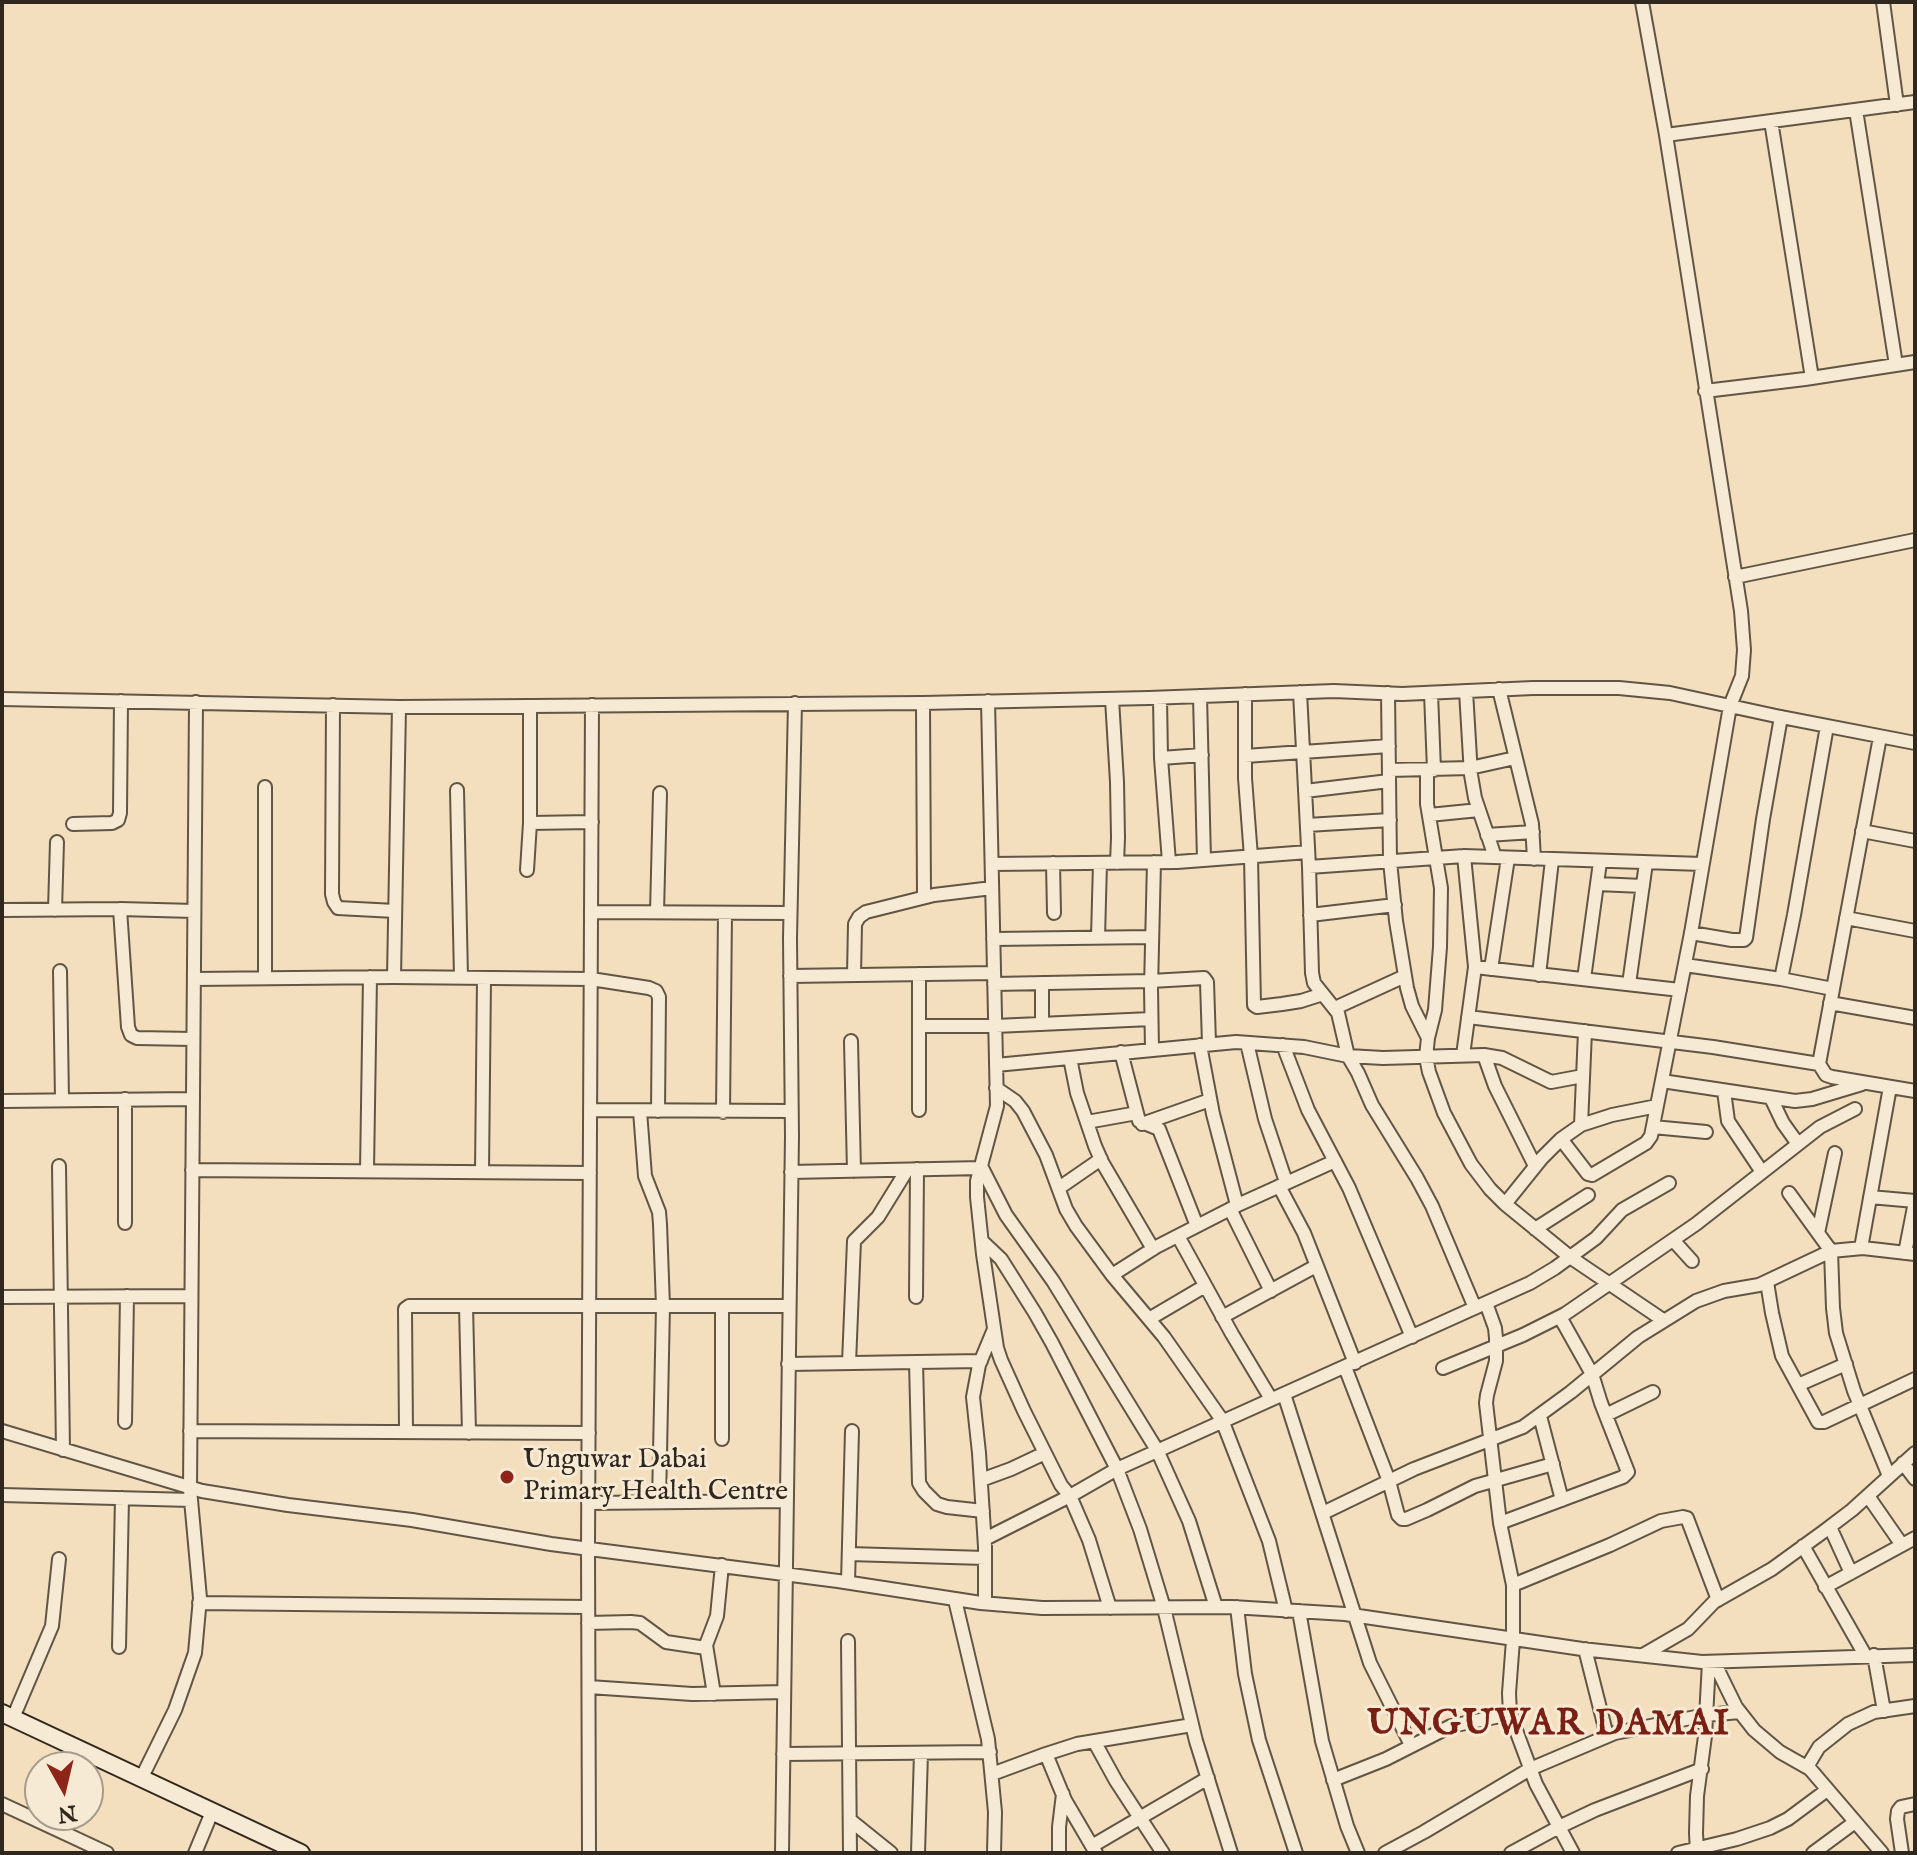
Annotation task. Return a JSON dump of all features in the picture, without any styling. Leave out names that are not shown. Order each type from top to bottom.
[{"type":"street","points":[[1561,1139],[1592,1175],[1646,1143],[1651,1136],[1691,933],[1730,706],[1742,676],[1744,650],[1741,611],[1642,2]]},
{"type":"street","points":[[1883,2],[1897,105]]},
{"type":"street","points":[[1666,135],[1915,102]]},
{"type":"street","points":[[1856,110],[1896,365]]},
{"type":"street","points":[[1771,121],[1812,378]]},
{"type":"street","points":[[1705,391],[1915,362]]},
{"type":"street","points":[[1735,577],[1915,540]]},
{"type":"street","points":[[2,699],[399,707],[923,703],[1334,691],[1431,693],[1619,688],[1670,693],[1915,743]]},
{"type":"street","points":[[1499,689],[1533,832],[1534,859]]},
{"type":"street","points":[[1466,691],[1470,768],[1479,810],[1487,835],[1502,858],[1491,969]]},
{"type":"street","points":[[1300,692],[1314,983],[1338,1013],[1348,1056],[1372,1105],[1417,1178],[1495,1328],[1496,1361],[1487,1395],[1500,1523],[1513,1585],[1510,1714],[1530,1769],[1573,1853]]},
{"type":"street","points":[[1388,693],[1390,861],[1395,905],[1412,1006],[1428,1038]]},
{"type":"street","points":[[1431,693],[1429,815],[1441,888],[1435,1010],[1426,1057],[1434,1089],[1471,1164],[1490,1189],[1570,1257],[1663,1320]]},
{"type":"street","points":[[1245,694],[1245,793],[1251,857],[1255,1007],[1301,1001],[1323,994]]},
{"type":"street","points":[[1200,696],[1204,860]]},
{"type":"street","points":[[1160,698],[1169,862]]},
{"type":"street","points":[[1112,699],[1117,863]]},
{"type":"street","points":[[73,824],[112,823],[118,820],[121,701]]},
{"type":"street","points":[[988,701],[997,1106],[977,1181],[982,1241],[1001,1360],[1061,1485],[1070,1496],[1089,1540],[1110,1608]]},
{"type":"street","points":[[141,1779],[175,1710],[195,1653],[199,1603],[190,1494],[196,702]]},
{"type":"street","points":[[782,1853],[791,1172],[790,913],[795,703]]},
{"type":"street","points":[[923,703],[924,897]]},
{"type":"street","points":[[333,705],[334,902],[338,908],[395,911]]},
{"type":"street","points":[[589,1853],[592,705]]},
{"type":"street","points":[[527,870],[530,706]]},
{"type":"street","points":[[394,977],[399,707]]},
{"type":"street","points":[[1691,933],[1732,940],[1746,938],[1781,717]]},
{"type":"street","points":[[1781,979],[1827,726]]},
{"type":"street","points":[[1880,737],[1819,1064],[1826,1075],[1915,1091]]},
{"type":"street","points":[[1245,756],[1389,746]]},
{"type":"street","points":[[1161,758],[1202,755]]},
{"type":"street","points":[[1305,791],[1389,775],[1470,768],[1515,758]]},
{"type":"street","points":[[265,787],[265,978]]},
{"type":"street","points":[[457,790],[461,977]]},
{"type":"street","points":[[657,912],[660,793]]},
{"type":"street","points":[[1429,815],[1479,810]]},
{"type":"street","points":[[1307,825],[1390,820]]},
{"type":"street","points":[[530,823],[592,822]]},
{"type":"street","points":[[1862,831],[1915,840]]},
{"type":"street","points":[[1487,835],[1533,832]]},
{"type":"street","points":[[55,910],[57,842]]},
{"type":"street","points":[[992,864],[1169,862],[1308,852]]},
{"type":"street","points":[[1309,867],[1464,856],[1702,864]]},
{"type":"street","points":[[1463,1055],[1475,967],[1464,856]]},
{"type":"street","points":[[1539,975],[1552,860]]},
{"type":"street","points":[[1152,1050],[1154,862]]},
{"type":"street","points":[[1584,979],[1600,862]]},
{"type":"street","points":[[1053,863],[1054,913]]},
{"type":"street","points":[[1098,937],[1100,863]]},
{"type":"street","points":[[1629,984],[1646,863]]},
{"type":"street","points":[[1597,884],[1643,886]]},
{"type":"street","points":[[854,975],[855,924],[866,912],[924,897],[992,888]]},
{"type":"street","points":[[1310,915],[1395,905]]},
{"type":"street","points":[[120,909],[131,1035],[137,1038],[193,1039]]},
{"type":"street","points":[[2,910],[194,911]]},
{"type":"street","points":[[591,912],[790,913]]},
{"type":"street","points":[[723,1112],[725,913]]},
{"type":"street","points":[[1846,918],[1915,931]]},
{"type":"street","points":[[993,939],[1152,937]]},
{"type":"street","points":[[1685,965],[1781,979],[1915,1018]]},
{"type":"street","points":[[1475,967],[1680,990]]},
{"type":"street","points":[[60,971],[62,1100]]},
{"type":"street","points":[[790,976],[919,974],[1042,983],[1206,979],[1205,1044],[1210,1100],[1234,1207],[1271,1291]]},
{"type":"street","points":[[919,974],[919,1110]]},
{"type":"street","points":[[1335,1008],[1405,976]]},
{"type":"street","points":[[367,1171],[370,977]]},
{"type":"street","points":[[482,1172],[484,978]]},
{"type":"street","points":[[194,979],[591,979],[649,988],[656,991],[659,997],[658,1111]]},
{"type":"street","points":[[1042,983],[1042,1024]]},
{"type":"street","points":[[1468,1017],[1713,1047],[1819,1064]]},
{"type":"street","points":[[919,1026],[1151,1019]]},
{"type":"street","points":[[1581,1125],[1585,1031]]},
{"type":"street","points":[[851,1041],[854,1171]]},
{"type":"street","points":[[996,1065],[1205,1044],[1247,1043],[1312,1048],[1348,1056],[1484,1055],[1502,1058],[1551,1082],[1583,1076]]},
{"type":"street","points":[[1247,1043],[1282,1184],[1316,1266],[1398,1515],[1406,1519],[1475,1486],[1553,1464]]},
{"type":"street","points":[[1283,1045],[1308,1110],[1349,1188],[1412,1337]]},
{"type":"street","points":[[1121,1052],[1139,1118],[1159,1129],[1197,1226]]},
{"type":"street","points":[[1484,1055],[1495,1086],[1535,1166]]},
{"type":"street","points":[[1070,1058],[1077,1093],[1101,1159],[1153,1249]]},
{"type":"street","points":[[1662,1081],[1795,1101],[1865,1083]]},
{"type":"street","points":[[1861,1248],[1890,1087]]},
{"type":"street","points":[[996,1088],[1015,1101],[1023,1111],[1046,1155],[1066,1209],[1076,1226],[1164,1337],[1222,1420],[1293,1611],[1322,1741],[1358,1853]]},
{"type":"street","points":[[1724,1091],[1728,1121],[1762,1172]]},
{"type":"street","points":[[1824,1096],[1835,1118]]},
{"type":"street","points":[[1771,1098],[1798,1144]]},
{"type":"street","points":[[125,1099],[125,1223]]},
{"type":"street","points":[[2,1101],[193,1099]]},
{"type":"street","points":[[1087,1122],[1139,1118],[1210,1100]]},
{"type":"street","points":[[1505,1204],[1535,1166],[1561,1139],[1581,1125],[1657,1106]]},
{"type":"street","points":[[1443,1368],[1560,1317],[1719,1207],[1798,1144],[1835,1118],[1855,1109]]},
{"type":"street","points":[[590,1110],[791,1111]]},
{"type":"street","points":[[640,1111],[645,1176],[659,1212],[663,1306],[659,1502]]},
{"type":"street","points":[[1653,1127],[1706,1132]]},
{"type":"street","points":[[1818,1233],[1835,1153]]},
{"type":"street","points":[[1059,1188],[1101,1159]]},
{"type":"street","points":[[1112,1275],[1153,1249],[1234,1207],[1335,1161]]},
{"type":"street","points":[[59,1166],[63,1450]]},
{"type":"street","points":[[791,1172],[982,1168]]},
{"type":"street","points":[[982,1168],[1006,1215],[1053,1281],[1157,1450],[1189,1521],[1216,1607]]},
{"type":"street","points":[[192,1170],[590,1173]]},
{"type":"street","points":[[912,1170],[916,1297]]},
{"type":"street","points":[[849,1363],[854,1241],[878,1217],[912,1170]]},
{"type":"street","points":[[985,1539],[1157,1450],[1530,1283],[1602,1233],[1622,1210],[1669,1183]]},
{"type":"street","points":[[1789,1193],[1831,1251],[1836,1333],[1859,1405],[1889,1476]]},
{"type":"street","points":[[1535,1229],[1588,1195]]},
{"type":"street","points":[[1323,1513],[1414,1469],[1523,1427],[1638,1337],[1696,1301],[1724,1291],[1759,1285],[1831,1251],[1861,1248],[1910,1254],[1915,1202],[1870,1197]]},
{"type":"street","points":[[1178,1236],[1271,1399]]},
{"type":"street","points":[[1673,1240],[1692,1261]]},
{"type":"street","points":[[982,1241],[1001,1259],[1035,1313],[1117,1469],[1140,1529],[1164,1608],[1192,1725],[1230,1853]]},
{"type":"street","points":[[1222,1317],[1316,1266]]},
{"type":"street","points":[[1767,1282],[1782,1356],[1818,1422],[1824,1422],[1915,1379]]},
{"type":"street","points":[[1149,1319],[1205,1286]]},
{"type":"street","points":[[125,1422],[127,1296]]},
{"type":"street","points":[[2,1297],[191,1296]]},
{"type":"street","points":[[406,1432],[405,1309],[409,1306],[789,1306]]},
{"type":"street","points":[[466,1306],[469,1433]]},
{"type":"street","points":[[722,1306],[722,1439]]},
{"type":"street","points":[[1500,1523],[1627,1475],[1628,1468],[1592,1374],[1560,1317]]},
{"type":"street","points":[[985,1603],[985,1539],[973,1397],[974,1382],[994,1329]]},
{"type":"street","points":[[788,1364],[981,1361]]},
{"type":"street","points":[[916,1362],[919,1483],[937,1504],[983,1511]]},
{"type":"street","points":[[1798,1385],[1846,1364]]},
{"type":"street","points":[[1606,1415],[1653,1392]]},
{"type":"street","points":[[1284,1394],[1370,1663],[1411,1745]]},
{"type":"street","points":[[1540,1416],[1562,1500]]},
{"type":"street","points":[[2,1431],[190,1494]]},
{"type":"street","points":[[190,1431],[589,1433]]},
{"type":"street","points":[[848,1582],[852,1431]]},
{"type":"street","points":[[981,1480],[1045,1453]]},
{"type":"street","points":[[1643,1655],[1688,1629],[1718,1600],[1772,1569],[1830,1527],[1915,1453]]},
{"type":"street","points":[[1903,1463],[1915,1479]]},
{"type":"street","points":[[2,1495],[122,1498],[190,1494],[412,1520],[588,1549],[848,1582],[955,1600],[1042,1608],[1237,1607],[1356,1616],[1513,1640],[1711,1662],[1915,1655]]},
{"type":"street","points":[[1868,1496],[1902,1545]]},
{"type":"street","points":[[119,1647],[122,1498]]},
{"type":"street","points":[[588,1503],[787,1501]]},
{"type":"street","points":[[1513,1585],[1661,1521],[1683,1517],[1687,1518],[1718,1600]]},
{"type":"street","points":[[1830,1527],[1851,1573]]},
{"type":"street","points":[[1825,1587],[1915,1538]]},
{"type":"street","points":[[1803,1546],[1825,1587],[1869,1655],[1884,1711]]},
{"type":"street","points":[[849,1554],[985,1558]]},
{"type":"street","points":[[59,1559],[52,1626],[7,1716],[212,1812],[274,1847],[301,1853]]},
{"type":"street","points":[[714,1694],[706,1648],[717,1616],[722,1565]]},
{"type":"street","points":[[955,1600],[990,1752],[994,1853]]},
{"type":"street","points":[[199,1603],[588,1607]]},
{"type":"street","points":[[1237,1607],[1245,1674],[1259,1740],[1296,1853]]},
{"type":"street","points":[[588,1623],[640,1623],[666,1642],[706,1648]]},
{"type":"street","points":[[848,1641],[850,1853]]},
{"type":"street","points":[[1585,1649],[1607,1736]]},
{"type":"street","points":[[1711,1662],[1754,1730],[1780,1752],[1807,1767],[1882,1853]]},
{"type":"street","points":[[1697,1851],[1697,1796],[1711,1662]]},
{"type":"street","points":[[589,1687],[714,1694],[784,1692]]},
{"type":"street","points":[[1807,1767],[1819,1747],[1863,1716],[1915,1706]]},
{"type":"street","points":[[1385,1853],[1410,1847],[1530,1769],[1607,1736],[1706,1715],[1740,1712]]},
{"type":"street","points":[[1333,1780],[1386,1759],[1451,1726],[1510,1714]]},
{"type":"street","points":[[992,1774],[1046,1754],[1094,1741],[1192,1725]]},
{"type":"street","points":[[1094,1741],[1163,1853]]},
{"type":"street","points":[[783,1754],[990,1752]]},
{"type":"street","points":[[918,1853],[921,1753]]},
{"type":"street","points":[[1046,1754],[1063,1794],[1094,1849],[1139,1817],[1208,1778]]},
{"type":"street","points":[[1511,1853],[1559,1827],[1702,1769]]},
{"type":"street","points":[[1678,1853],[1697,1851],[1770,1828],[1788,1819],[1827,1790]]},
{"type":"street","points":[[1059,1853],[1063,1794]]},
{"type":"street","points":[[2,1804],[107,1853]]},
{"type":"street","points":[[1902,1853],[1898,1811],[1901,1807],[1915,1804]]},
{"type":"street","points":[[195,1853],[212,1812]]},
{"type":"street","points":[[850,1820],[891,1853]]},
{"type":"street","points":[[1813,1853],[1855,1822]]},
{"type":"place","name":"Unguwar Dabai Primary Health Centre","points":[[507,1477]]},
{"type":"district","name":"UNGUWAR DAMAI","points":[[1549,1727]]}]
